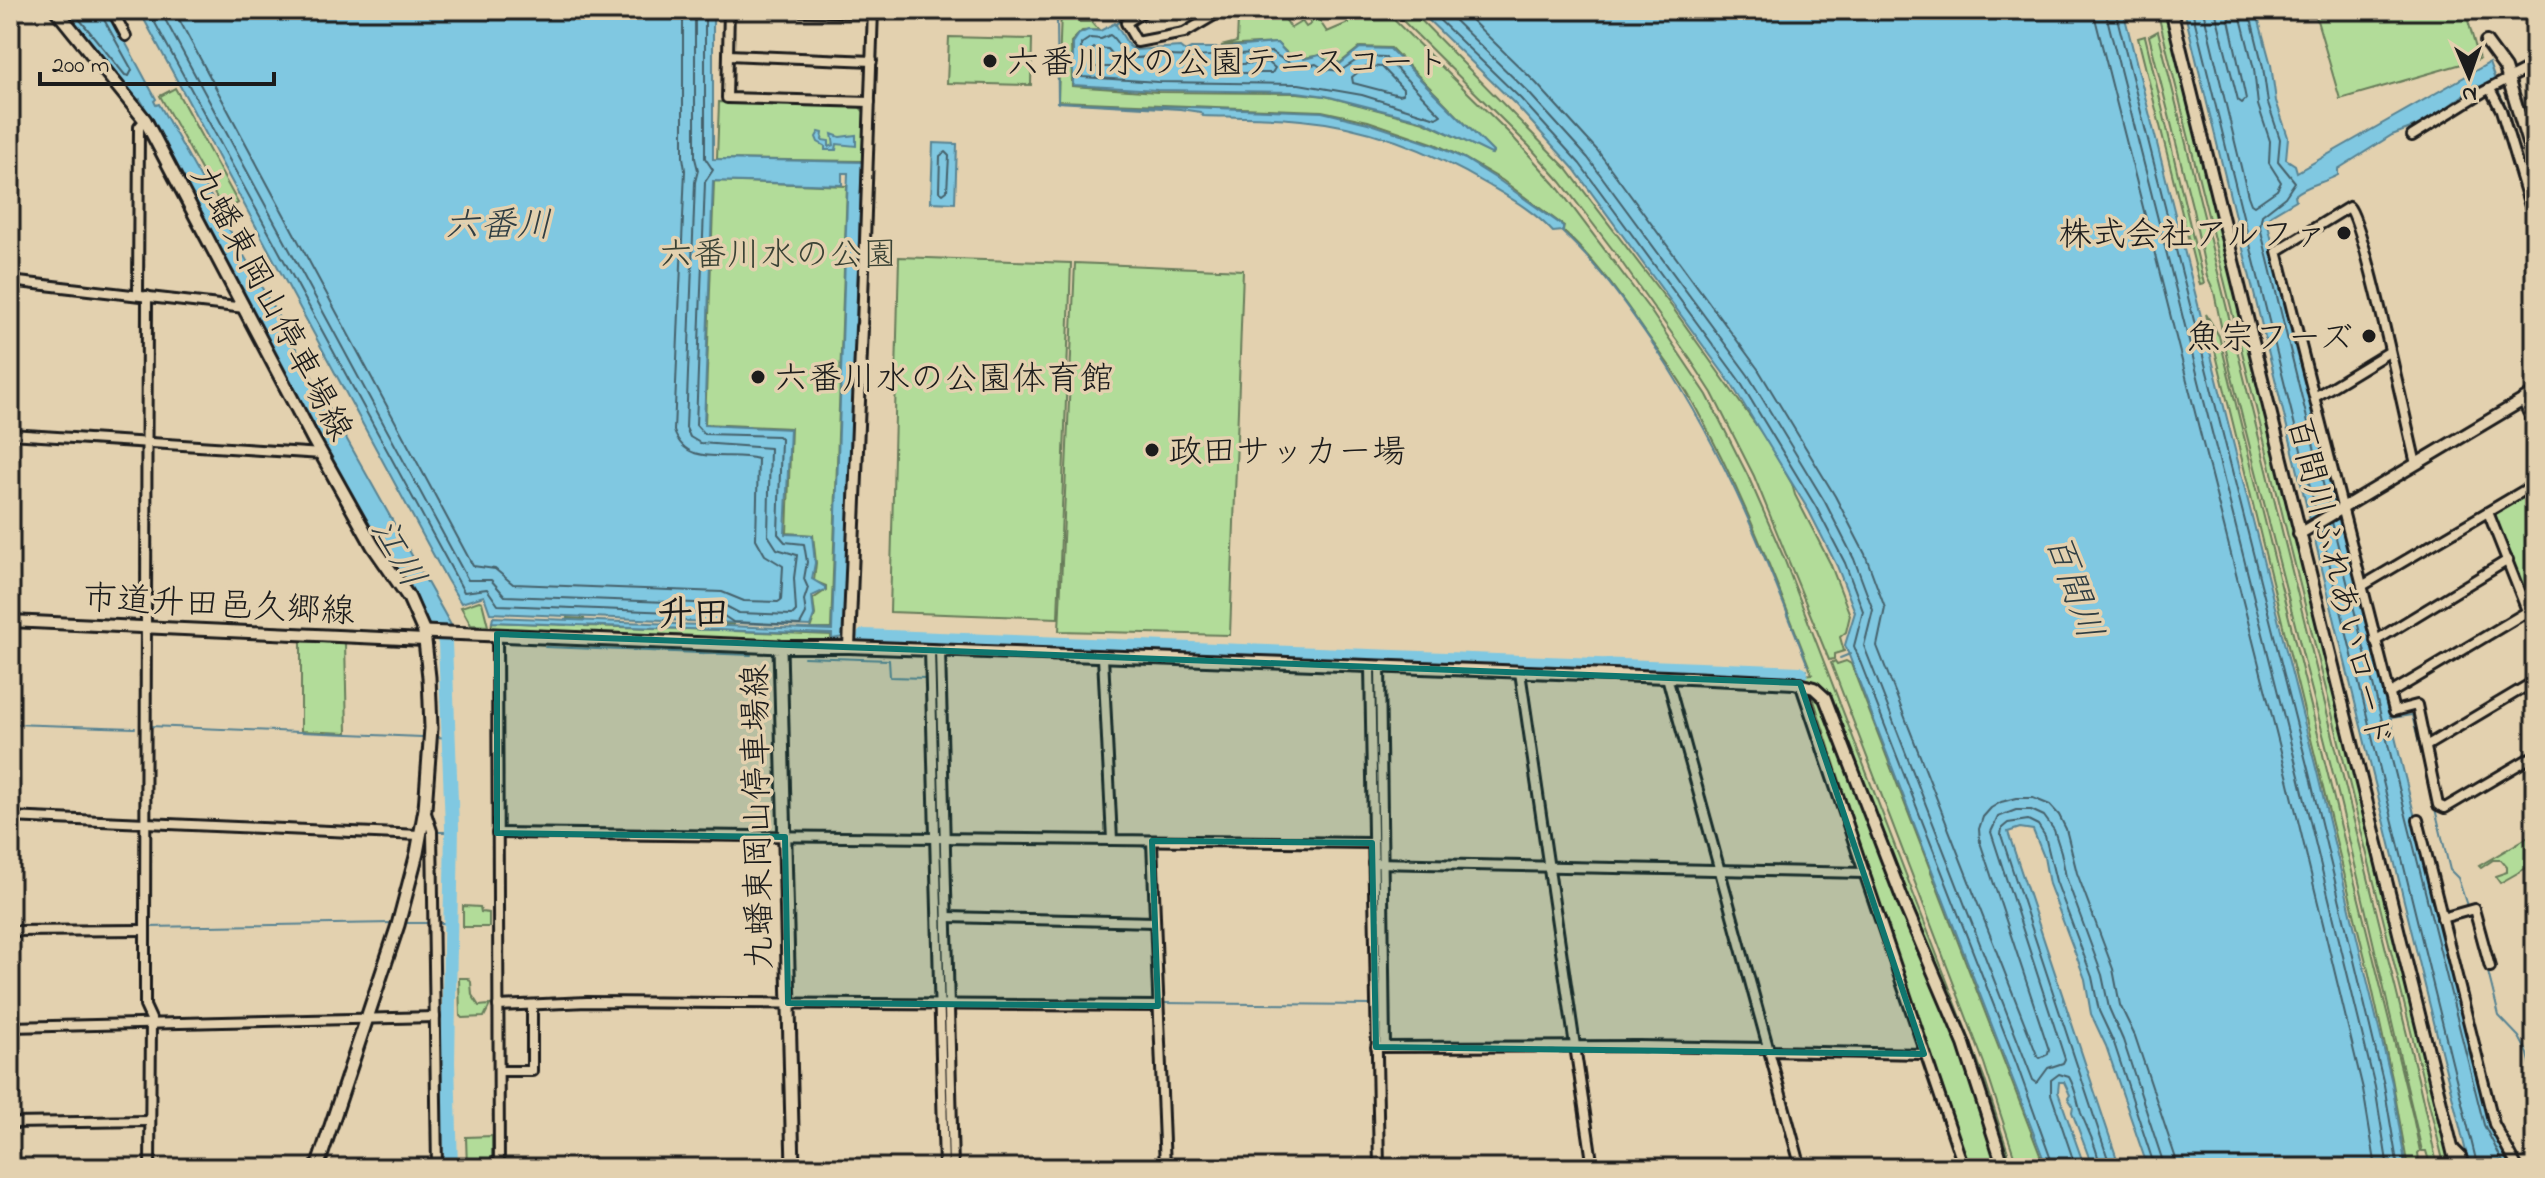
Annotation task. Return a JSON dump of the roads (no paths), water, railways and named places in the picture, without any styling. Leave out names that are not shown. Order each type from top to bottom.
[{"type":"main road","name":"九蟠東岡山停車場線","points":[[56,10],[145,120],[322,454],[373,546],[409,598],[427,635],[431,728],[420,835],[405,903],[317,1168]]},
{"type":"main road","name":"九蟠東岡山停車場線","points":[[427,635],[453,631],[780,647],[790,1168]]},
{"type":"street","points":[[112,10],[126,36]]},
{"type":"street","points":[[729,10],[727,98],[870,102]]},
{"type":"street","points":[[764,10],[873,12],[849,647]]},
{"type":"street","points":[[1146,10],[1126,23],[1137,42],[1184,33],[1223,10]]},
{"type":"street","name":"百間川ふれあいロード","points":[[2171,10],[2457,1168]]},
{"type":"street","points":[[2486,42],[2505,68],[2535,166]]},
{"type":"street","points":[[728,55],[872,61]]},
{"type":"street","points":[[2412,136],[2535,65]]},
{"type":"street","points":[[2494,87],[2535,223]]},
{"type":"street","points":[[145,120],[139,127],[143,444],[142,822],[150,1168]]},
{"type":"street","points":[[2416,464],[2355,212],[2349,207],[2277,251],[2315,397],[2339,508],[2394,711],[2417,705],[2438,805],[2445,808],[2535,755]]},
{"type":"street","points":[[10,281],[245,308]]},
{"type":"street","points":[[2315,397],[2389,352]]},
{"type":"street","points":[[2299,534],[2535,393]]},
{"type":"street","points":[[2523,401],[2535,427]]},
{"type":"street","points":[[10,434],[322,454]]},
{"type":"street","points":[[2362,586],[2535,484]]},
{"type":"street","points":[[2488,512],[2532,609],[2535,631]]},
{"type":"street","points":[[2375,641],[2508,560]]},
{"type":"street","points":[[2389,694],[2532,609]]},
{"type":"street","name":"市道升田邑久郷線","points":[[10,621],[142,628],[427,635]]},
{"type":"street","points":[[497,634],[499,1168]]},
{"type":"street","points":[[780,647],[1667,677],[1800,683],[1814,688],[1825,698],[1906,908],[1964,1044],[2004,1168]]},
{"type":"street","points":[[935,650],[944,1004],[944,1168]]},
{"type":"street","points":[[1103,657],[1109,840]]},
{"type":"street","points":[[1375,666],[1372,843],[1378,862]]},
{"type":"street","points":[[1375,666],[1381,1046],[1379,1168]]},
{"type":"street","points":[[1520,672],[1593,1168]]},
{"type":"street","points":[[1667,677],[1801,1168]]},
{"type":"street","points":[[2426,746],[2535,681]]},
{"type":"street","points":[[1800,683],[1964,1168]]},
{"type":"street","points":[[425,809],[432,831],[437,1168]]},
{"type":"street","points":[[10,817],[420,835]]},
{"type":"street","points":[[2418,820],[2494,1124],[2518,1168]]},
{"type":"street","points":[[497,833],[1372,843]]},
{"type":"street","points":[[940,838],[947,917],[944,1004],[953,1168]]},
{"type":"street","points":[[1152,842],[1155,1006],[1165,1168]]},
{"type":"street","points":[[1378,862],[1865,873]]},
{"type":"street","points":[[2442,918],[2474,909],[2490,967]]},
{"type":"street","points":[[947,917],[1152,922]]},
{"type":"street","points":[[10,931],[143,929]]},
{"type":"street","points":[[498,1006],[587,1002],[1155,1006]]},
{"type":"street","points":[[499,1071],[532,1071],[532,1005]]},
{"type":"street","points":[[10,1027],[435,1017]]},
{"type":"street","points":[[1381,1046],[1575,1050],[1769,1048],[1924,1054]]},
{"type":"street","points":[[10,1123],[148,1121]]},
{"type":"street","points":[[2452,1147],[2461,1156],[2464,1168]]},
{"type":"water","points":[[62,10],[108,10],[156,99],[156,105],[159,104],[452,627],[429,626],[409,582],[383,549],[338,474],[143,104],[140,99],[136,101]]},
{"type":"water","name":"六番川","points":[[139,10],[713,10],[713,159],[862,162],[844,637],[832,639],[832,634],[492,622],[493,617],[832,630],[848,173],[842,173],[842,185],[713,181],[704,425],[790,429],[785,534],[812,535],[815,563],[812,579],[825,587],[825,590],[812,596],[814,615],[810,626],[490,613],[484,596],[461,603],[447,580]]},
{"type":"water","name":"百間川","points":[[1418,10],[2123,10],[2317,772],[2392,1083],[2406,1168],[2148,1168],[2106,1046],[2091,1014],[2085,979],[2049,884],[2044,857],[2033,830],[2020,828],[2008,832],[2120,1168],[2093,1168],[2072,1112],[2070,1095],[2064,1082],[2059,1082],[2058,1092],[2085,1168],[2047,1168],[1845,645],[1855,612],[1837,566],[1809,511],[1732,385],[1574,169],[1515,104]]},
{"type":"water","points":[[2184,10],[2256,10],[2271,65],[2276,101],[2288,137],[2286,159],[2295,165],[2297,172],[2489,63],[2495,80],[2483,90],[2477,85],[2427,122],[2392,135],[2338,169],[2338,175],[2300,191],[2295,195],[2296,200],[2271,215],[2268,225],[2491,1124],[2515,1168],[2470,1168]]},
{"type":"water","points":[[1115,23],[1129,46],[1135,50],[1180,47],[1185,51],[1191,48],[1277,43],[1288,55],[1303,55],[1304,59],[1320,55],[1327,61],[1334,60],[1340,64],[1360,48],[1390,49],[1493,152],[1491,154],[1424,121],[1326,96],[1297,92],[1073,85],[1073,43],[1079,34],[1088,30],[1100,31]]},
{"type":"water","points":[[1056,102],[1322,112],[1368,123],[1465,159],[1563,226],[1563,231],[1553,232],[1515,201],[1468,173],[1422,151],[1375,134],[1326,123],[1289,119],[1203,116],[1200,112],[1180,109]]},
{"type":"water","points":[[819,132],[823,133],[822,140],[829,141],[829,147],[834,145],[832,134],[840,137],[856,135],[856,146],[837,144],[836,150],[825,150],[816,137]]},
{"type":"water","points":[[933,143],[957,144],[955,203],[931,202]]},
{"type":"waterway","points":[[933,10],[1057,20],[1058,103]]},
{"type":"waterway","points":[[1115,25],[1135,10]]},
{"type":"waterway","points":[[2498,90],[2507,109],[2535,207]]},
{"type":"waterway","points":[[1562,232],[1625,304],[1695,411],[1755,535],[1808,666]]},
{"type":"waterway","points":[[141,298],[141,440]]},
{"type":"waterway","points":[[141,446],[141,624]]},
{"type":"waterway","points":[[10,614],[122,621]]},
{"type":"waterway","name":"江川","points":[[439,622],[445,643],[452,827],[448,1062],[451,1168]]},
{"type":"waterway","points":[[141,630],[141,820]]},
{"type":"waterway","points":[[864,636],[1801,673]]},
{"type":"waterway","points":[[1098,644],[1099,649]]},
{"type":"waterway","points":[[493,647],[495,1151]]},
{"type":"waterway","points":[[545,647],[751,655]]},
{"type":"waterway","points":[[1840,658],[1850,654]]},
{"type":"waterway","points":[[804,657],[889,660],[890,677],[926,678]]},
{"type":"waterway","points":[[936,664],[940,835]]},
{"type":"waterway","points":[[1802,674],[1807,670]]},
{"type":"waterway","points":[[1375,680],[1376,803]]},
{"type":"waterway","points":[[1809,695],[1820,731]]},
{"type":"waterway","points":[[2391,718],[2412,715],[2450,870],[2458,878],[2468,909]]},
{"type":"waterway","points":[[10,724],[135,728]]},
{"type":"waterway","points":[[149,726],[422,737]]},
{"type":"waterway","points":[[1103,734],[1107,836]]},
{"type":"waterway","points":[[437,737],[448,738]]},
{"type":"waterway","points":[[436,832],[452,832]]},
{"type":"waterway","points":[[503,838],[693,839]]},
{"type":"waterway","points":[[940,841],[944,1003]]},
{"type":"waterway","points":[[1107,842],[1111,846],[1147,848],[1151,919]]},
{"type":"waterway","points":[[147,927],[393,923]]},
{"type":"waterway","points":[[403,923],[429,923]]},
{"type":"waterway","points":[[440,923],[450,923]]},
{"type":"waterway","points":[[1151,925],[1154,1003]]},
{"type":"waterway","points":[[2487,968],[2499,1016],[2519,1037],[2528,1054],[2535,1082]]},
{"type":"waterway","points":[[1162,1003],[1371,1005]]},
{"type":"waterway","points":[[944,1009],[949,1168]]},
{"type":"waterway","points":[[1155,1009],[1155,1023]]},
{"type":"waterway","name":"江川","points":[[442,1014],[449,1013]]},
{"type":"waterway","points":[[1382,1049],[1383,1168]]},
{"type":"waterway","points":[[1580,1050],[1637,1050]]},
{"type":"waterway","points":[[1948,1108],[1964,1155]]},
{"type":"waterway","points":[[324,1163],[433,1161]]},
{"type":"waterway","points":[[442,1161],[451,1161]]},
{"type":"waterway","points":[[155,1165],[313,1163]]},
{"type":"place","name":"六番川水の公園テニスコート","points":[[990,61]]},
{"type":"place","name":"株式会社アルファ","points":[[2344,233]]},
{"type":"place","name":"魚宗フーズ","points":[[2369,336]]},
{"type":"place","name":"六番川水の公園体育館","points":[[758,377]]},
{"type":"place","name":"政田サッカー場","points":[[1152,450]]},
{"type":"district","name":"升田","points":[[693,612]]},
{"type":"park label","name":"六番川水の公園","points":[[778,253]]}]
